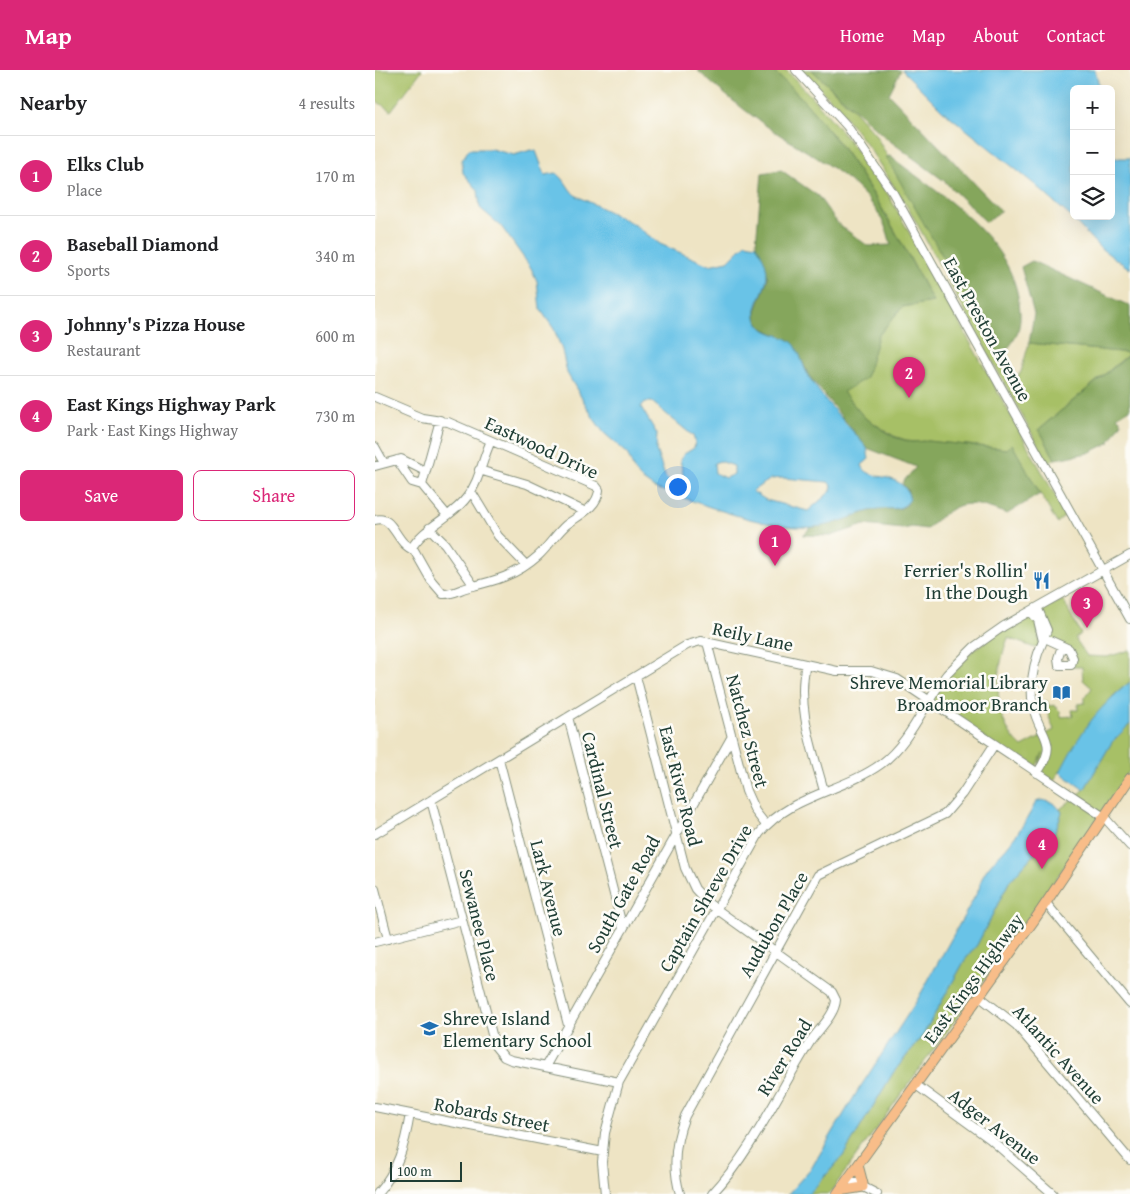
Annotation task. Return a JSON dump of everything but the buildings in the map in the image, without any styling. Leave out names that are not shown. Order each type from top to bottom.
[{"type":"main road","name":"East Kings Highway","points":[[838,1193],[1046,903],[1130,778]]},
{"type":"main road","points":[[838,1193],[864,1186],[858,1165]]},
{"type":"street","name":"East Preston Avenue","points":[[796,70],[847,126],[893,193],[1130,619]]},
{"type":"street","name":"Eastwood Drive","points":[[375,397],[403,410],[425,413],[491,440],[597,487],[599,493],[597,501],[558,532],[538,556],[526,565],[499,581],[443,594],[431,580],[411,549],[405,547],[388,521],[383,519],[375,520]]},
{"type":"street","points":[[422,485],[440,420]]},
{"type":"street","points":[[411,549],[429,528],[464,501],[471,491],[491,440]]},
{"type":"street","points":[[375,447],[384,463]]},
{"type":"street","points":[[375,466],[404,459],[425,471]]},
{"type":"street","points":[[397,460],[412,482],[422,485],[447,515]]},
{"type":"street","points":[[479,470],[527,484],[584,511]]},
{"type":"street","points":[[471,491],[493,529],[526,565]]},
{"type":"street","points":[[429,528],[445,544],[474,586]]},
{"type":"street","name":"Captain Shreve Drive","points":[[605,1194],[603,1152],[609,1113],[619,1082],[766,825],[785,810],[869,771],[887,759],[958,662],[974,647],[1003,626],[1130,555]]},
{"type":"street","points":[[1034,610],[1043,631],[1044,639],[1037,656],[1031,682],[1033,706],[1049,744],[1044,761],[1035,772]]},
{"type":"street","points":[[1044,639],[1062,646]]},
{"type":"street","name":"Reily Lane","points":[[375,834],[687,645],[707,642],[837,671],[871,671],[885,674],[903,682],[928,701],[1104,817],[1130,846]]},
{"type":"street","name":"Natchez Street","points":[[707,642],[749,800],[766,825]]},
{"type":"street","points":[[806,664],[803,681],[803,707],[824,791]]},
{"type":"street","name":"East River Road","points":[[636,676],[689,879],[702,898],[716,910],[776,952]]},
{"type":"street","name":"Cardinal Street","points":[[568,717],[623,929]]},
{"type":"street","name":"South Gate Road","points":[[545,1067],[731,738]]},
{"type":"street","name":"Audubon Place","points":[[680,1194],[675,1159],[685,1116],[820,873],[945,814],[962,794],[994,745]]},
{"type":"street","name":"Lark Avenue","points":[[499,759],[568,1025]]},
{"type":"street","name":"Sewanee Place","points":[[431,800],[495,1046],[504,1057],[619,1082]]},
{"type":"street","points":[[375,888],[388,939]]},
{"type":"street","points":[[1046,903],[1130,1004]]},
{"type":"street","points":[[375,942],[462,920]]},
{"type":"street","name":"River Road","points":[[712,1194],[747,1150],[793,1070],[836,1005],[832,992],[776,952]]},
{"type":"street","name":"Atlantic Avenue","points":[[979,997],[1016,1025],[1130,1160]]},
{"type":"street","name":"Adger Avenue","points":[[917,1085],[990,1139],[1053,1194]]},
{"type":"street","name":"Robards Street","points":[[375,1107],[603,1152]]},
{"type":"street","points":[[377,1194],[392,1175],[402,1154],[410,1114]]},
{"type":"street","points":[[849,1177],[877,1194]]},
{"type":"green space","points":[[375,70],[422,70],[391,111],[375,100]]},
{"type":"green space","points":[[697,70],[772,70],[797,93],[846,153],[862,177],[892,226],[933,302],[902,307],[878,336],[866,378],[843,392],[864,417],[894,437],[912,442],[927,441],[1007,449],[1012,444],[1040,494],[1007,514],[973,504],[956,507],[927,529],[912,527],[903,529],[864,525],[831,536],[803,535],[811,527],[821,526],[878,508],[899,509],[907,505],[908,491],[902,483],[916,467],[867,448],[809,376],[794,344],[761,327],[756,319],[756,311],[768,278],[756,245],[762,173],[781,170],[818,196],[838,224],[868,246],[891,245],[884,223],[858,188],[822,161],[756,119]]},
{"type":"green space","points":[[772,70],[786,70],[814,100],[841,130],[889,196],[1066,515],[1057,523],[1012,445],[1007,449],[927,441],[912,442],[894,436],[864,417],[843,392],[867,369],[878,336],[902,307],[933,302],[892,226],[846,153],[806,103]]},
{"type":"green space","points":[[801,70],[812,70],[852,108],[875,134],[1014,381],[1021,372],[1029,343],[1130,353],[1039,429],[1055,459],[1048,463],[910,211],[869,148],[837,106]]},
{"type":"green space","points":[[812,70],[901,70],[889,94],[1001,211],[986,222],[943,180],[886,138]]},
{"type":"green space","points":[[890,156],[953,204],[973,222],[1006,263],[1016,287],[1020,319],[1018,331],[1013,342],[999,355],[886,157]]},
{"type":"green space","points":[[1032,261],[1130,306],[1130,353],[1029,343],[1034,314],[1021,267]]},
{"type":"green space","points":[[1130,354],[1130,409],[1117,417],[1122,422],[1109,443],[1088,453],[1055,459],[1039,429]]},
{"type":"green space","points":[[1063,600],[1081,634],[1075,638],[1087,656],[1107,657],[1130,650],[1130,682],[1113,696],[1052,783],[1037,773],[1043,753],[1034,771],[928,701],[958,662],[1016,619],[1036,616],[1040,647],[1035,648],[1008,638],[1004,651],[1000,666],[999,695],[1005,723],[1012,736],[1022,747],[1054,730],[1046,709],[1040,711],[1041,702],[1047,701],[1049,706],[1054,705],[1060,711],[1061,717],[1073,716],[1072,710],[1078,710],[1078,704],[1085,703],[1085,697],[1092,688],[1083,680],[1082,667],[1073,667],[1072,653],[1045,638],[1042,609]]},
{"type":"green space","points":[[1130,724],[1130,770],[1043,898],[829,1194],[809,1194],[843,1156],[893,1073],[923,1035],[965,960],[977,945],[1009,882],[1032,856],[1052,840],[1062,812],[1060,809],[1084,790],[1112,742]]},
{"type":"water","points":[[902,70],[1095,70],[1099,85],[1070,85],[1070,216],[1034,184],[942,110]]},
{"type":"water","points":[[469,149],[491,149],[514,155],[531,150],[536,151],[545,175],[556,173],[575,195],[632,223],[660,244],[709,265],[728,261],[746,243],[756,245],[764,259],[767,271],[764,289],[757,305],[757,321],[760,326],[769,332],[786,338],[795,345],[815,386],[867,448],[869,459],[862,465],[865,470],[900,484],[906,490],[910,499],[906,504],[898,508],[873,510],[829,525],[781,526],[715,509],[654,488],[640,478],[633,468],[627,453],[604,433],[594,419],[567,373],[562,350],[554,329],[540,309],[537,281],[531,268],[501,226],[480,208],[478,190],[463,173],[462,160]],"holes":[[[645,402],[652,402],[693,436],[694,448],[684,454],[680,460],[684,478],[681,487],[677,489],[665,476],[656,450],[657,434],[641,407]],[[720,461],[734,466],[734,474],[725,478],[715,473],[714,463]],[[783,478],[828,482],[832,485],[831,491],[808,511],[766,500],[752,491],[771,479]]]},
{"type":"water","points":[[1115,158],[1130,158],[1130,269],[1100,248],[1074,220],[1115,220]]},
{"type":"water","points":[[1130,682],[1130,724],[1112,742],[1084,790],[1060,772],[1074,745],[1089,723],[1107,702]]},
{"type":"water","points":[[1042,800],[1054,803],[1062,812],[1052,840],[1032,856],[1009,882],[977,945],[965,960],[923,1035],[893,1073],[843,1156],[809,1194],[788,1194],[812,1167],[857,1092],[916,1002],[979,889],[983,875],[1015,837],[1036,802]]},
{"type":"place","name":"Baseball Diamond","points":[[909,398]]},
{"type":"place","name":"Elks Club","points":[[775,566]]},
{"type":"place","name":"Ferrier's Rollin' In the Dough","points":[[1042,581]]},
{"type":"place","name":"Johnny's Pizza House","points":[[1087,628]]},
{"type":"place","name":"Shreve Memorial Library Broadmoor Branch","points":[[1062,693]]},
{"type":"place","name":"East Kings Highway Park","points":[[1042,869]]},
{"type":"place","name":"Shreve Island Elementary School","points":[[429,1029]]}]
